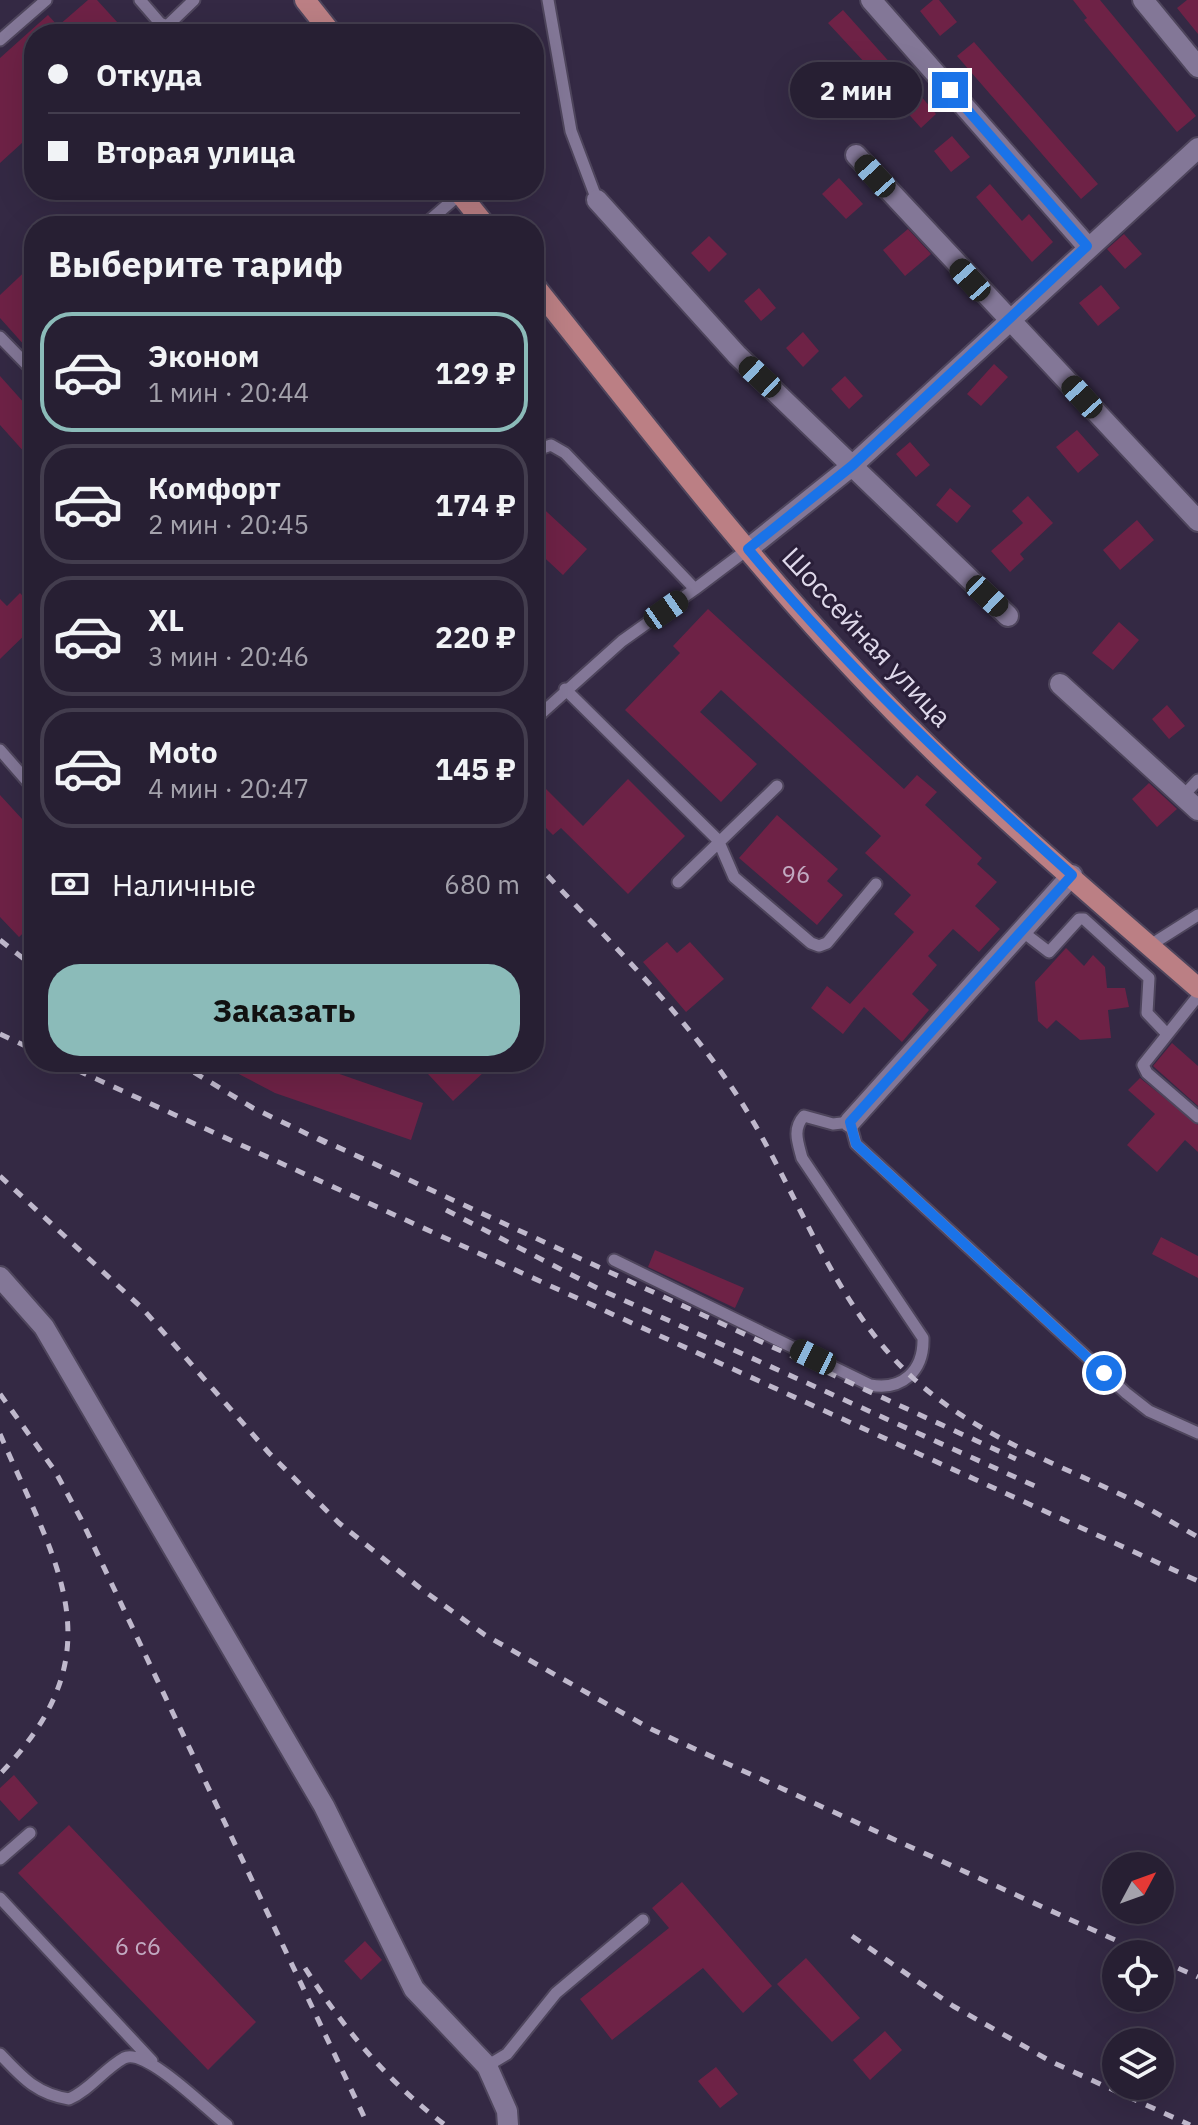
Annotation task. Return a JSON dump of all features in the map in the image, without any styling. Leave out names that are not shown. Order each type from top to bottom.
[{"type":"main road","points":[[305,0],[324,24]]},
{"type":"main road","points":[[465,200],[478,216]]},
{"type":"main road","name":"Шоссейная улица","points":[[544,297],[815,628],[910,727],[1198,988]]},
{"type":"street","points":[[871,0],[1087,246]]},
{"type":"street","points":[[1143,0],[1198,67]]},
{"type":"street","points":[[748,549],[853,465],[1087,246],[1198,148]]},
{"type":"street","points":[[856,155],[1007,321],[1198,521]]},
{"type":"street","points":[[597,200],[737,355],[1008,616]]},
{"type":"street","points":[[1060,684],[1190,803]]},
{"type":"street","points":[[850,1122],[1072,875]]},
{"type":"street","points":[[0,1277],[44,1327],[239,1658],[324,1806],[414,1989],[487,2066],[507,2111],[508,2125]]},
{"type":"lane","points":[[0,40],[46,0]]},
{"type":"lane","points":[[140,0],[162,24]]},
{"type":"lane","points":[[169,24],[194,0]]},
{"type":"lane","points":[[548,0],[571,131],[597,200]]},
{"type":"lane","points":[[434,216],[451,200]]},
{"type":"lane","points":[[0,337],[24,362]]},
{"type":"lane","points":[[544,447],[551,445],[565,453],[695,589]]},
{"type":"lane","points":[[544,710],[622,641],[748,549]]},
{"type":"lane","points":[[565,689],[718,840],[734,877],[819,946],[827,943],[876,884]]},
{"type":"lane","points":[[0,750],[24,778]]},
{"type":"lane","points":[[1190,803],[1198,780]]},
{"type":"lane","points":[[678,882],[777,786]]},
{"type":"lane","points":[[1149,946],[1198,915]]},
{"type":"lane","points":[[1023,932],[1049,952],[1079,919],[1084,919],[1149,978],[1147,1013],[1167,1034]]},
{"type":"lane","points":[[1198,996],[1143,1065],[1147,1073],[1198,1117]]},
{"type":"lane","points":[[614,1260],[870,1385],[888,1388],[902,1383],[918,1366],[924,1354],[923,1338],[802,1158],[797,1136],[797,1123],[804,1116],[833,1124],[850,1122],[856,1144],[1126,1393],[1149,1411],[1198,1433]]},
{"type":"lane","points":[[0,1859],[30,1833]]},
{"type":"lane","points":[[0,1898],[158,2068],[227,2125]]},
{"type":"lane","points":[[487,2066],[507,2054],[556,1993],[643,1920]]},
{"type":"lane","points":[[0,2054],[30,2086],[49,2096],[69,2099],[129,2056],[158,2068]]},
{"type":"building","points":[[88,0],[97,0],[119,24],[60,24]]},
{"type":"building","points":[[933,0],[939,0],[957,22],[940,36],[920,11]]},
{"type":"building","points":[[1073,0],[1100,0],[1196,116],[1177,132],[1084,20],[1087,18]]},
{"type":"building","points":[[1187,0],[1198,0],[1198,34],[1177,8]]},
{"type":"building","points":[[843,10],[893,66],[879,78],[828,23]]},
{"type":"building","points":[[48,15],[56,24],[38,24]]},
{"type":"building","points":[[24,36],[24,141],[0,163],[0,58]]},
{"type":"building","points":[[974,42],[1098,184],[1081,199],[957,56]]},
{"type":"building","points":[[920,95],[936,114],[921,128],[904,109]]},
{"type":"building","points":[[952,136],[970,157],[951,172],[934,151]]},
{"type":"building","points":[[839,178],[863,204],[846,219],[822,194]]},
{"type":"building","points":[[990,184],[1022,221],[1029,214],[1053,242],[1032,262],[976,197]]},
{"type":"building","points":[[908,229],[931,254],[905,276],[883,250]]},
{"type":"building","points":[[1124,234],[1142,254],[1125,269],[1107,249]]},
{"type":"building","points":[[709,236],[727,254],[709,272],[691,253]]},
{"type":"building","points":[[24,272],[24,345],[0,318],[0,295]]},
{"type":"building","points":[[1101,285],[1120,308],[1098,326],[1079,303]]},
{"type":"building","points":[[759,288],[776,308],[761,321],[744,301]]},
{"type":"building","points":[[803,332],[819,351],[803,367],[786,348]]},
{"type":"building","points":[[994,364],[1008,377],[981,406],[967,394]]},
{"type":"building","points":[[0,376],[24,403],[24,452],[0,425]]},
{"type":"building","points":[[845,376],[863,396],[849,409],[831,389]]},
{"type":"building","points":[[1077,430],[1099,455],[1078,473],[1056,447]]},
{"type":"building","points":[[910,442],[930,465],[916,477],[896,454]]},
{"type":"building","points":[[950,488],[971,506],[957,523],[936,505]]},
{"type":"building","points":[[1028,496],[1053,523],[1020,554],[1024,559],[1010,572],[991,551],[1023,523],[1012,511]]},
{"type":"building","points":[[544,509],[587,549],[563,575],[544,557]]},
{"type":"building","points":[[1137,520],[1154,540],[1120,570],[1103,550]]},
{"type":"building","points":[[20,593],[24,597],[24,636],[0,659],[0,599],[7,606]]},
{"type":"building","points":[[708,609],[904,789],[917,775],[937,792],[925,805],[982,858],[977,864],[997,882],[975,906],[1000,929],[979,952],[953,929],[928,956],[937,965],[912,994],[929,1010],[902,1042],[864,1007],[843,1034],[811,1008],[827,986],[850,1004],[914,932],[894,914],[911,895],[865,853],[881,836],[721,690],[700,712],[757,764],[721,802],[625,710],[680,653],[673,646]]},
{"type":"building","points":[[1119,622],[1139,640],[1113,670],[1092,653]]},
{"type":"building","points":[[1167,705],[1185,726],[1169,739],[1152,719]]},
{"type":"building","points":[[628,779],[685,836],[628,894],[561,828],[553,835],[544,826],[544,787],[583,826]]},
{"type":"building","points":[[1149,783],[1177,809],[1157,827],[1132,799]]},
{"type":"building","points":[[0,795],[24,821],[24,932],[19,937],[0,917]]},
{"type":"building","points":[[777,815],[838,869],[827,881],[843,895],[817,925],[739,858]]},
{"type":"building","points":[[667,942],[677,953],[690,942],[724,979],[686,1012],[643,962]]},
{"type":"building","points":[[1066,948],[1084,966],[1093,955],[1105,967],[1107,988],[1125,988],[1129,1007],[1108,1010],[1111,1038],[1080,1040],[1056,1020],[1047,1029],[1038,1021],[1035,982]]},
{"type":"building","points":[[1172,1043],[1198,1066],[1198,1106],[1153,1066]]},
{"type":"building","points":[[235,1072],[334,1072],[423,1103],[411,1140],[275,1093]]},
{"type":"building","points":[[426,1072],[484,1072],[453,1101]]},
{"type":"building","points":[[1140,1078],[1198,1125],[1198,1152],[1185,1140],[1157,1172],[1127,1145],[1155,1114],[1128,1090]]},
{"type":"building","points":[[1161,1237],[1198,1256],[1198,1278],[1152,1254]]},
{"type":"building","points":[[655,1250],[744,1288],[735,1308],[648,1267]]},
{"type":"building","points":[[14,1775],[38,1803],[19,1821],[0,1800],[0,1788]]},
{"type":"building","points":[[69,1825],[256,2022],[208,2070],[18,1873]]},
{"type":"building","points":[[682,1882],[772,1986],[743,2013],[703,1968],[612,2040],[580,1999],[669,1928],[652,1908]]},
{"type":"building","points":[[365,1941],[382,1960],[361,1980],[344,1961]]},
{"type":"building","points":[[806,1958],[860,2018],[832,2042],[777,1984]]},
{"type":"building","points":[[885,2031],[902,2050],[870,2080],[853,2060]]},
{"type":"building","points":[[716,2067],[738,2094],[720,2108],[698,2081]]},
{"type":"railway","points":[[544,872],[643,976],[718,1068],[761,1135],[818,1245],[860,1316],[913,1378],[987,1431],[1133,1501],[1198,1537]]},
{"type":"railway","points":[[0,940],[24,959]]},
{"type":"railway","points":[[0,1034],[24,1045]]},
{"type":"railway","points":[[81,1072],[1198,1581]]},
{"type":"railway","points":[[194,1072],[253,1108],[326,1143]]},
{"type":"railway","points":[[318,1138],[1016,1459]]},
{"type":"railway","points":[[0,1176],[143,1309],[269,1453],[339,1523],[485,1635],[651,1729],[1115,1940]]},
{"type":"railway","points":[[446,1210],[599,1289],[1037,1487]]},
{"type":"railway","points":[[0,1394],[55,1471],[81,1519],[368,2125]]},
{"type":"railway","points":[[0,1434],[56,1567],[66,1607],[67,1647],[58,1688],[37,1729],[0,1774]]},
{"type":"railway","points":[[852,1936],[953,2006],[1052,2062],[1190,2125]]},
{"type":"railway","points":[[1174,1966],[1198,1977]]},
{"type":"railway","points":[[305,1968],[368,2053],[404,2090],[445,2125]]},
{"type":"route","points":[[950,90],[1087,246],[853,465],[748,549],[805,617],[919,736],[1072,875],[850,1122],[856,1144],[1104,1373]]}]
